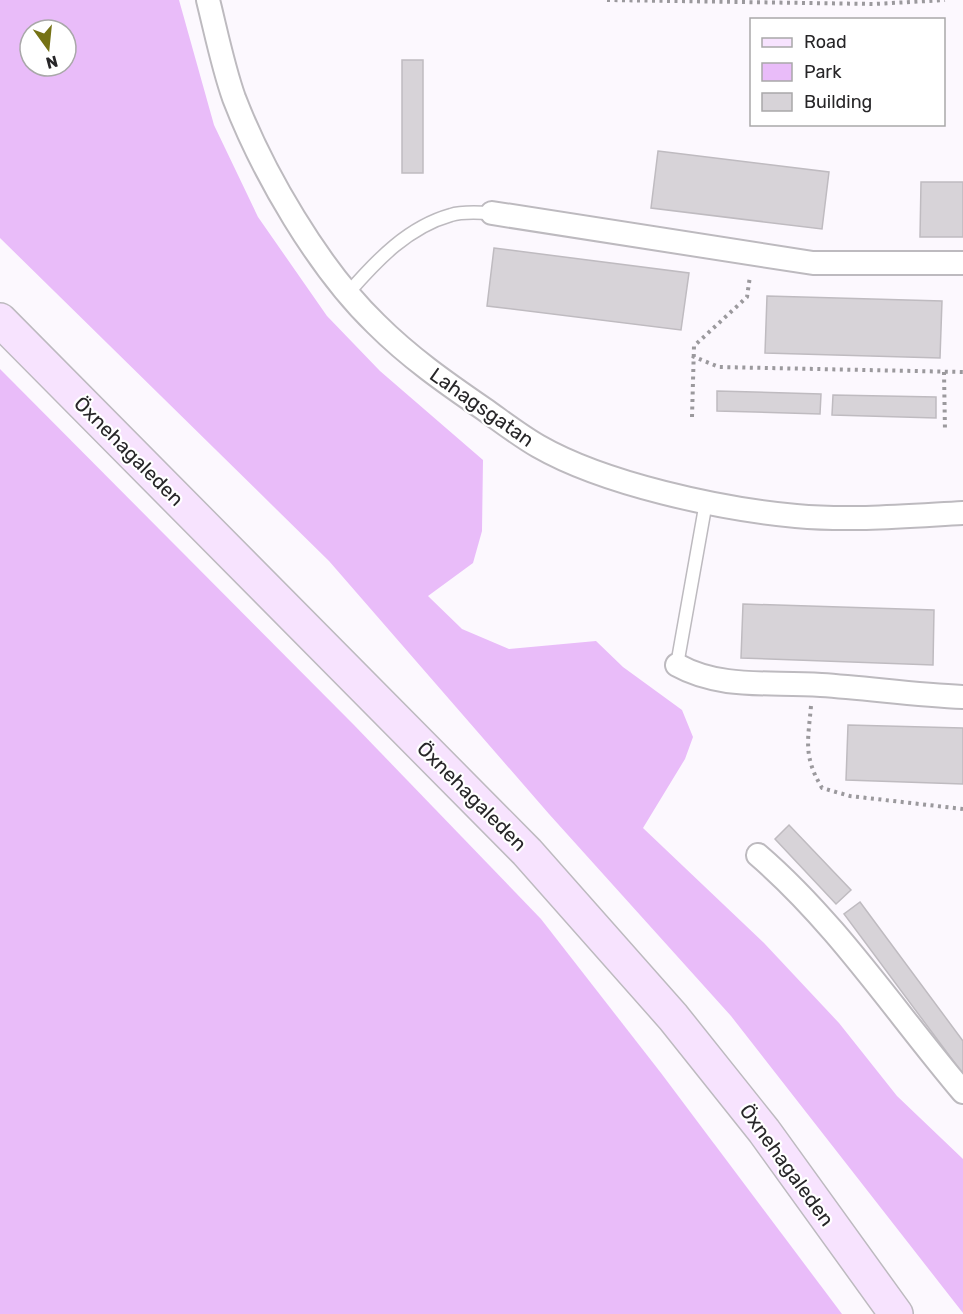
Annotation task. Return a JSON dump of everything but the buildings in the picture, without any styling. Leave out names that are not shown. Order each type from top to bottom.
[{"type":"street","name":"Lahagsgatan","points":[[208,0],[234,97],[261,158],[293,216],[349,292],[375,323],[426,369],[538,447],[609,476],[706,502],[797,516],[893,517],[963,513]]},
{"type":"street","points":[[492,213],[813,263],[963,263]]},
{"type":"street","name":"Öxnehagaleden","points":[[0,320],[528,852],[673,1017],[757,1123],[896,1314]]},
{"type":"street","points":[[677,665],[697,676],[744,684],[813,684],[963,697]]},
{"type":"street","points":[[758,855],[794,886],[831,928],[963,1092]]},
{"type":"lane","points":[[349,292],[375,262],[408,235],[452,214],[492,213]]},
{"type":"lane","points":[[677,665],[706,502]]},
{"type":"path","points":[[607,0],[884,4],[945,0]]},
{"type":"path","points":[[879,0],[884,4]]},
{"type":"path","points":[[692,417],[694,346],[701,337],[747,297],[754,252]]},
{"type":"path","points":[[692,356],[719,367],[963,372]]},
{"type":"path","points":[[944,371],[945,431]]},
{"type":"path","points":[[813,684],[807,755],[811,770],[822,788],[850,796],[963,809]]},
{"type":"green space","points":[[0,0],[179,0],[214,125],[258,217],[327,316],[380,371],[483,460],[482,531],[473,563],[428,596],[462,629],[509,649],[596,641],[623,667],[682,710],[693,737],[685,759],[643,828],[764,943],[839,1023],[897,1096],[963,1159],[963,1313],[731,1016],[549,814],[329,561],[0,238]]},
{"type":"green space","points":[[0,369],[353,724],[541,919],[661,1073],[842,1314],[0,1314]]}]
